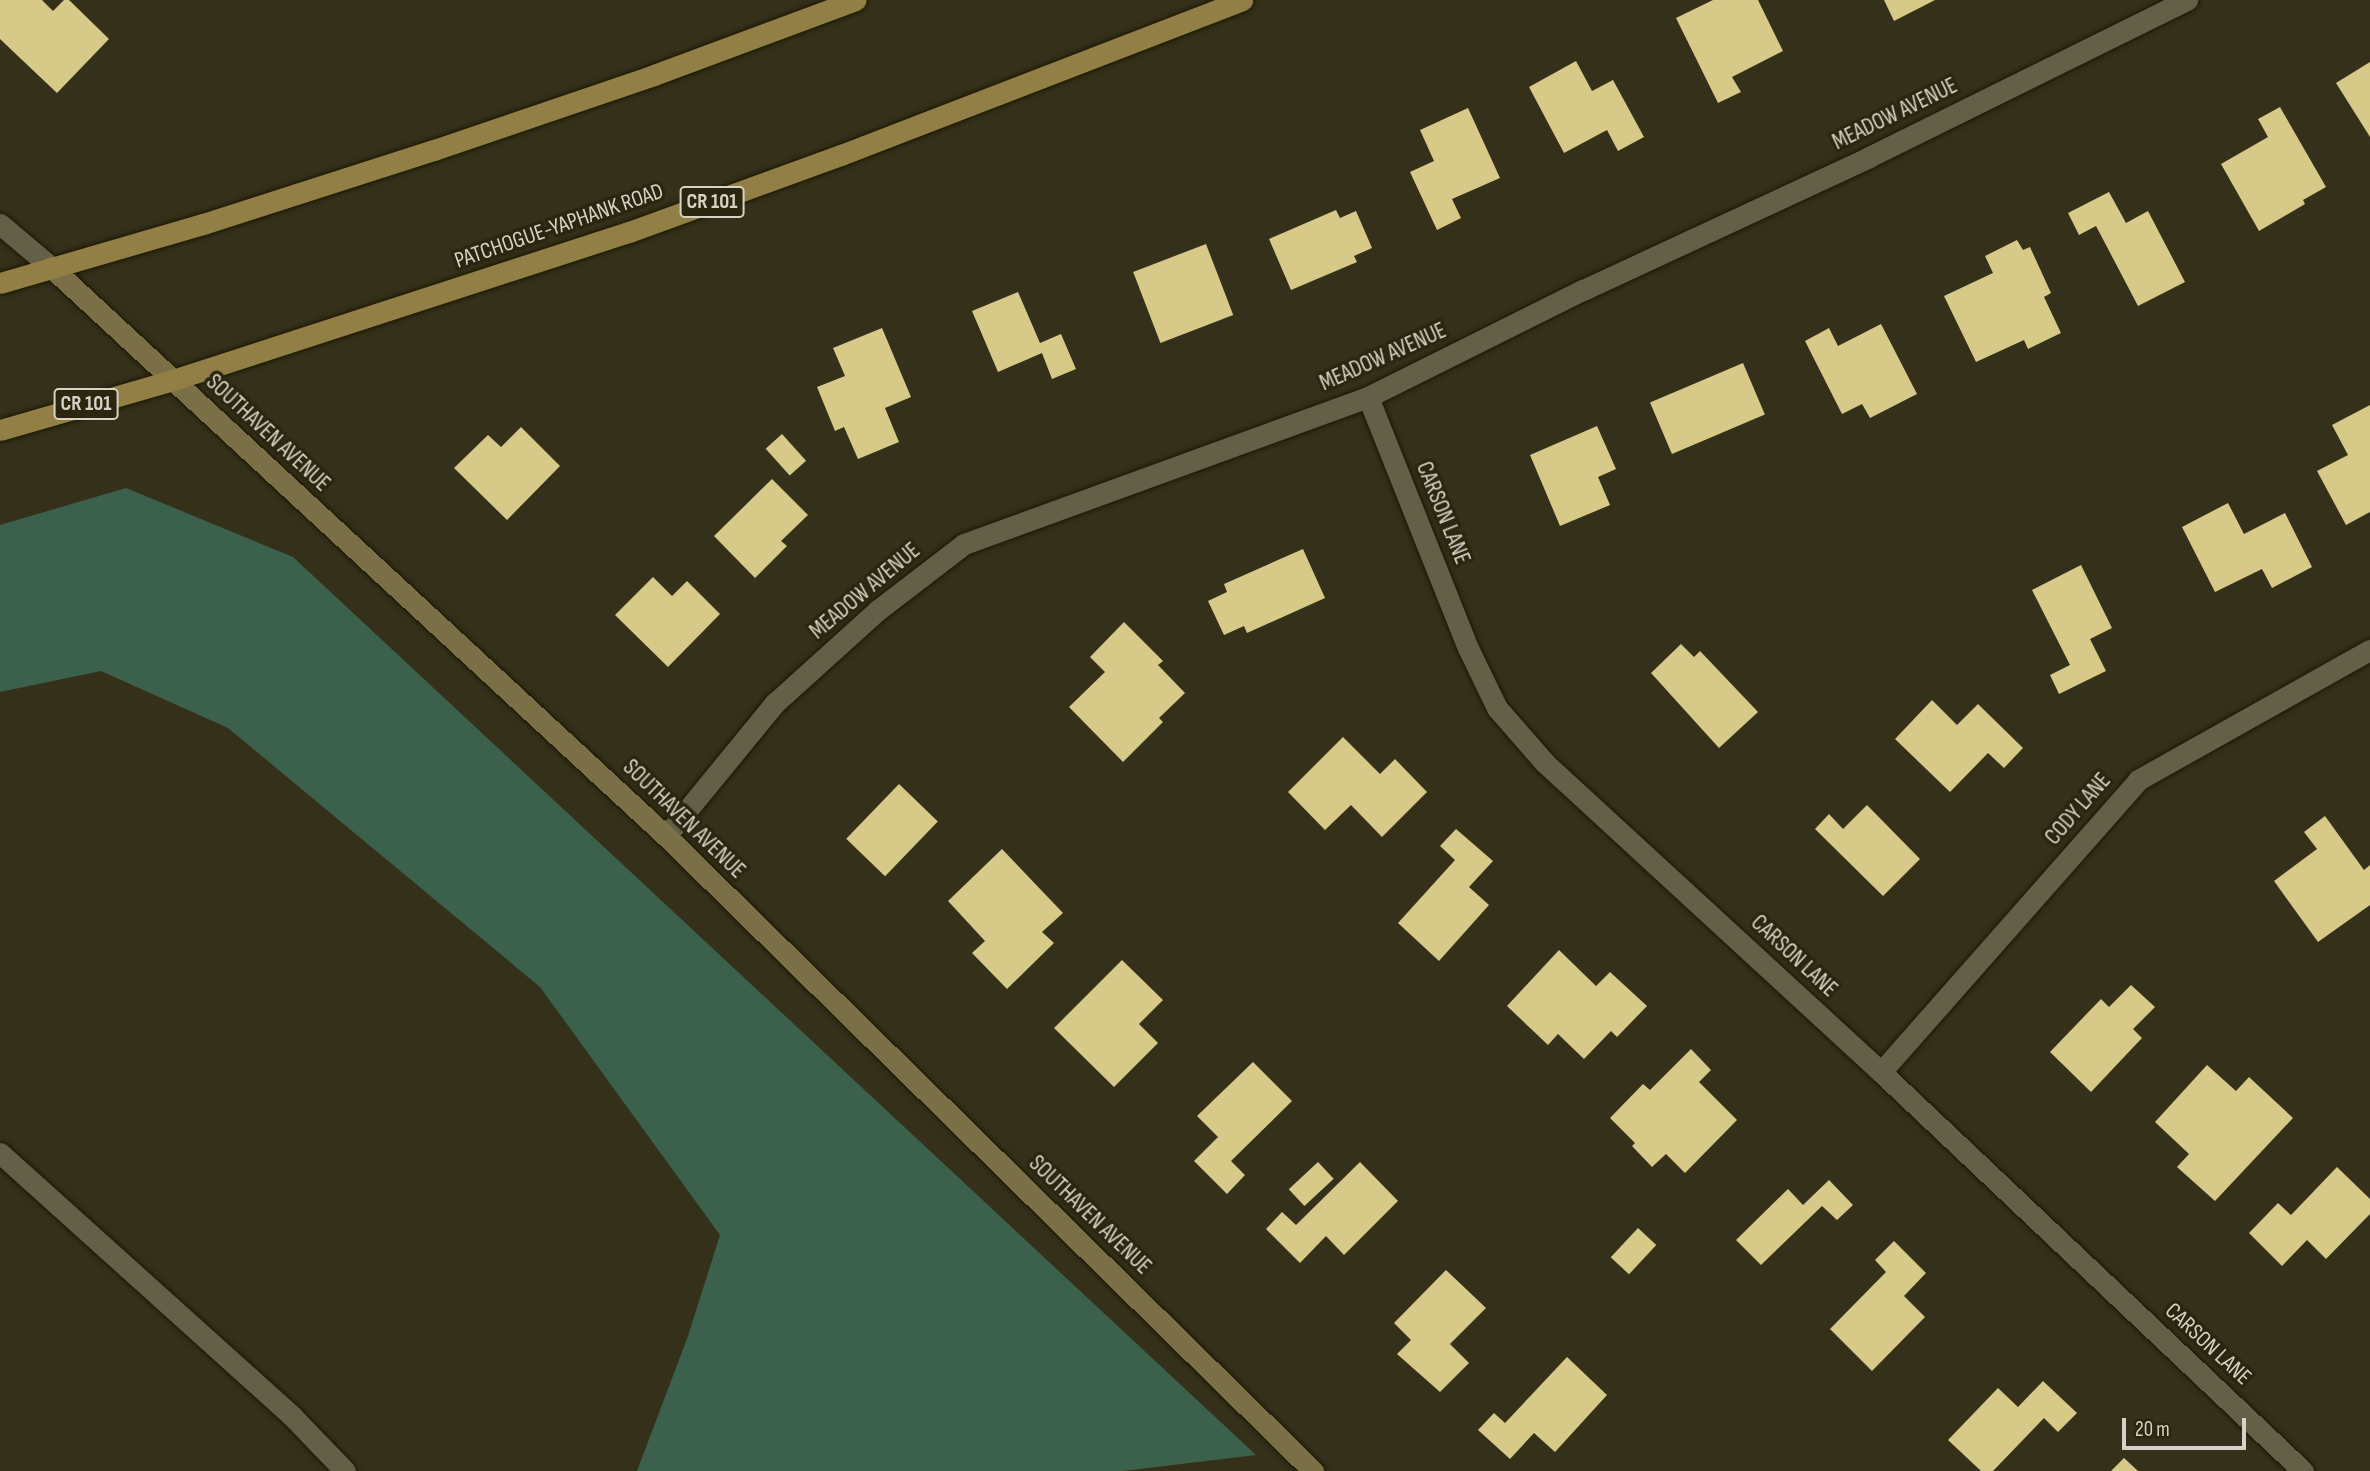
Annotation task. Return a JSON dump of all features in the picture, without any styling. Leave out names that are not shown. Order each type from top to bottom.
[{"type":"main road","points":[[0,283],[203,224],[434,150],[654,75],[856,0]]},
{"type":"main road","name":"PATCHOGUE-YAPHANK ROAD","points":[[0,430],[173,380],[629,232],[853,150],[1242,0]]},
{"type":"street","name":"MEADOW AVENUE","points":[[666,836],[775,703],[878,610],[964,544],[1368,397],[1583,290],[1869,157],[2187,0]]},
{"type":"street","name":"SOUTHAVEN AVENUE","points":[[0,224],[51,267],[666,836],[1313,1471]]},
{"type":"street","name":"CARSON LANE","points":[[1368,397],[1468,648],[1497,708],[1545,763],[1881,1072],[2304,1471]]},
{"type":"street","name":"CODY LANE","points":[[1881,1072],[2138,780],[2370,650]]},
{"type":"street","points":[[0,1153],[292,1417],[345,1471]]},
{"type":"green space","points":[[126,488],[293,557],[1256,1455],[1123,1471],[637,1471],[688,1336],[720,1235],[540,987],[228,728],[101,671],[0,692],[0,525]]},
{"type":"building","points":[[0,0],[42,0],[53,11],[64,0],[69,0],[109,39],[57,93],[0,39]]},
{"type":"building","points":[[1713,0],[1758,0],[1783,51],[1732,77],[1741,92],[1718,103],[1676,18]]},
{"type":"building","points":[[1884,0],[1935,0],[1894,21]]},
{"type":"building","points":[[1576,61],[1592,91],[1613,80],[1644,137],[1618,151],[1607,130],[1564,153],[1529,87]]},
{"type":"building","points":[[2370,62],[2370,137],[2336,83]]},
{"type":"building","points":[[2280,107],[2326,187],[2303,200],[2305,204],[2259,231],[2221,164],[2268,137],[2258,119]]},
{"type":"building","points":[[1468,108],[1500,178],[1452,199],[1461,218],[1437,230],[1410,172],[1434,161],[1420,130]]},
{"type":"building","points":[[2109,192],[2126,223],[2148,211],[2185,282],[2138,306],[2096,226],[2079,235],[2068,213]]},
{"type":"building","points":[[1336,210],[1340,218],[1356,211],[1372,248],[1354,256],[1357,262],[1291,290],[1269,239]]},
{"type":"building","points":[[2017,240],[2023,250],[2030,247],[2051,293],[2044,297],[2061,333],[2028,349],[2024,340],[1976,362],[1944,296],[1993,273],[1985,256]]},
{"type":"building","points":[[1206,244],[1233,315],[1160,343],[1133,272]]},
{"type":"building","points":[[1018,292],[1040,343],[1061,334],[1076,369],[1052,379],[1042,353],[998,372],[972,311]]},
{"type":"building","points":[[1881,324],[1917,394],[1870,418],[1862,404],[1842,414],[1805,341],[1829,328],[1838,346]]},
{"type":"building","points":[[882,328],[911,397],[885,408],[899,442],[858,459],[844,427],[835,431],[817,387],[845,376],[833,348]]},
{"type":"building","points":[[1743,363],[1765,415],[1672,454],[1650,402]]},
{"type":"building","points":[[2370,405],[2370,512],[2346,525],[2317,471],[2348,455],[2332,425]]},
{"type":"building","points":[[1597,426],[1616,469],[1598,477],[1610,505],[1560,526],[1530,455]]},
{"type":"building","points":[[521,427],[560,466],[507,520],[454,468],[488,435],[501,447]]},
{"type":"building","points":[[782,434],[806,461],[790,475],[766,449]]},
{"type":"building","points":[[772,479],[808,515],[781,541],[787,546],[755,578],[714,536]]},
{"type":"building","points":[[2228,503],[2244,534],[2285,513],[2312,567],[2272,588],[2262,569],[2215,592],[2182,527]]},
{"type":"building","points":[[1303,549],[1325,598],[1247,633],[1244,626],[1224,635],[1208,601],[1227,592],[1224,584]]},
{"type":"building","points":[[2081,565],[2112,628],[2090,639],[2106,671],[2059,694],[2050,675],[2070,665],[2032,590]]},
{"type":"building","points":[[653,577],[672,596],[687,581],[720,614],[668,667],[615,615]]},
{"type":"building","points":[[1124,622],[1163,661],[1158,665],[1185,693],[1159,718],[1163,722],[1123,762],[1069,707],[1105,672],[1090,657]]},
{"type":"building","points":[[1681,644],[1694,657],[1700,651],[1758,712],[1719,748],[1651,673]]},
{"type":"building","points":[[1932,700],[1957,725],[1978,704],[2023,748],[2004,768],[1988,753],[1950,792],[1895,739]]},
{"type":"building","points":[[1343,737],[1380,774],[1395,759],[1427,792],[1382,837],[1351,805],[1325,830],[1288,792]]},
{"type":"building","points":[[899,784],[938,822],[885,876],[846,839]]},
{"type":"building","points":[[1867,805],[1920,859],[1883,896],[1815,829],[1829,814],[1843,829]]},
{"type":"building","points":[[2325,816],[2364,870],[2370,865],[2370,905],[2318,942],[2274,881],[2317,849],[2304,832]]},
{"type":"building","points":[[1456,829],[1493,861],[1469,887],[1489,905],[1439,961],[1398,923],[1455,860],[1440,846]]},
{"type":"building","points":[[1002,849],[1063,913],[1042,932],[1054,943],[1007,989],[972,953],[985,941],[948,901]]},
{"type":"building","points":[[1559,950],[1596,986],[1610,972],[1647,1006],[1617,1037],[1611,1031],[1584,1059],[1558,1034],[1548,1045],[1507,1006]]},
{"type":"building","points":[[1122,960],[1163,1000],[1139,1024],[1158,1043],[1114,1087],[1054,1028]]},
{"type":"building","points":[[2131,985],[2155,1007],[2133,1029],[2142,1038],[2091,1092],[2050,1052],[2101,999],[2109,1007]]},
{"type":"building","points":[[1691,1049],[1711,1070],[1699,1082],[1737,1120],[1685,1173],[1666,1154],[1652,1167],[1632,1146],[1635,1143],[1610,1118],[1643,1084],[1650,1090]]},
{"type":"building","points":[[1253,1062],[1292,1101],[1231,1161],[1245,1175],[1227,1194],[1194,1161],[1218,1137],[1197,1116]]},
{"type":"building","points":[[2207,1065],[2236,1091],[2249,1077],[2293,1118],[2215,1201],[2177,1167],[2189,1154],[2155,1122]]},
{"type":"building","points":[[1318,1162],[1334,1179],[1304,1206],[1289,1189]]},
{"type":"building","points":[[1360,1162],[1398,1201],[1344,1255],[1326,1236],[1300,1263],[1266,1229],[1282,1212],[1296,1225]]},
{"type":"building","points":[[2337,1167],[2370,1199],[2370,1214],[2326,1259],[2307,1240],[2282,1266],[2249,1233],[2278,1203],[2291,1215]]},
{"type":"building","points":[[1829,1180],[1853,1205],[1837,1220],[1822,1206],[1761,1265],[1736,1240],[1788,1189],[1803,1205]]},
{"type":"building","points":[[1638,1228],[1656,1245],[1629,1274],[1611,1257]]},
{"type":"building","points":[[1894,1241],[1926,1273],[1904,1296],[1925,1317],[1872,1371],[1830,1329],[1886,1272],[1875,1260]]},
{"type":"building","points":[[1446,1270],[1486,1308],[1450,1344],[1469,1363],[1440,1392],[1397,1354],[1411,1340],[1394,1323]]},
{"type":"building","points":[[1567,1357],[1607,1395],[1555,1452],[1534,1433],[1510,1459],[1478,1430],[1494,1413],[1505,1423]]},
{"type":"building","points":[[2043,1381],[2077,1413],[2058,1432],[2044,1418],[1993,1471],[1981,1471],[1948,1440],[1998,1388],[2018,1407]]},
{"type":"building","points":[[2124,1458],[2138,1471],[2111,1471]]}]
